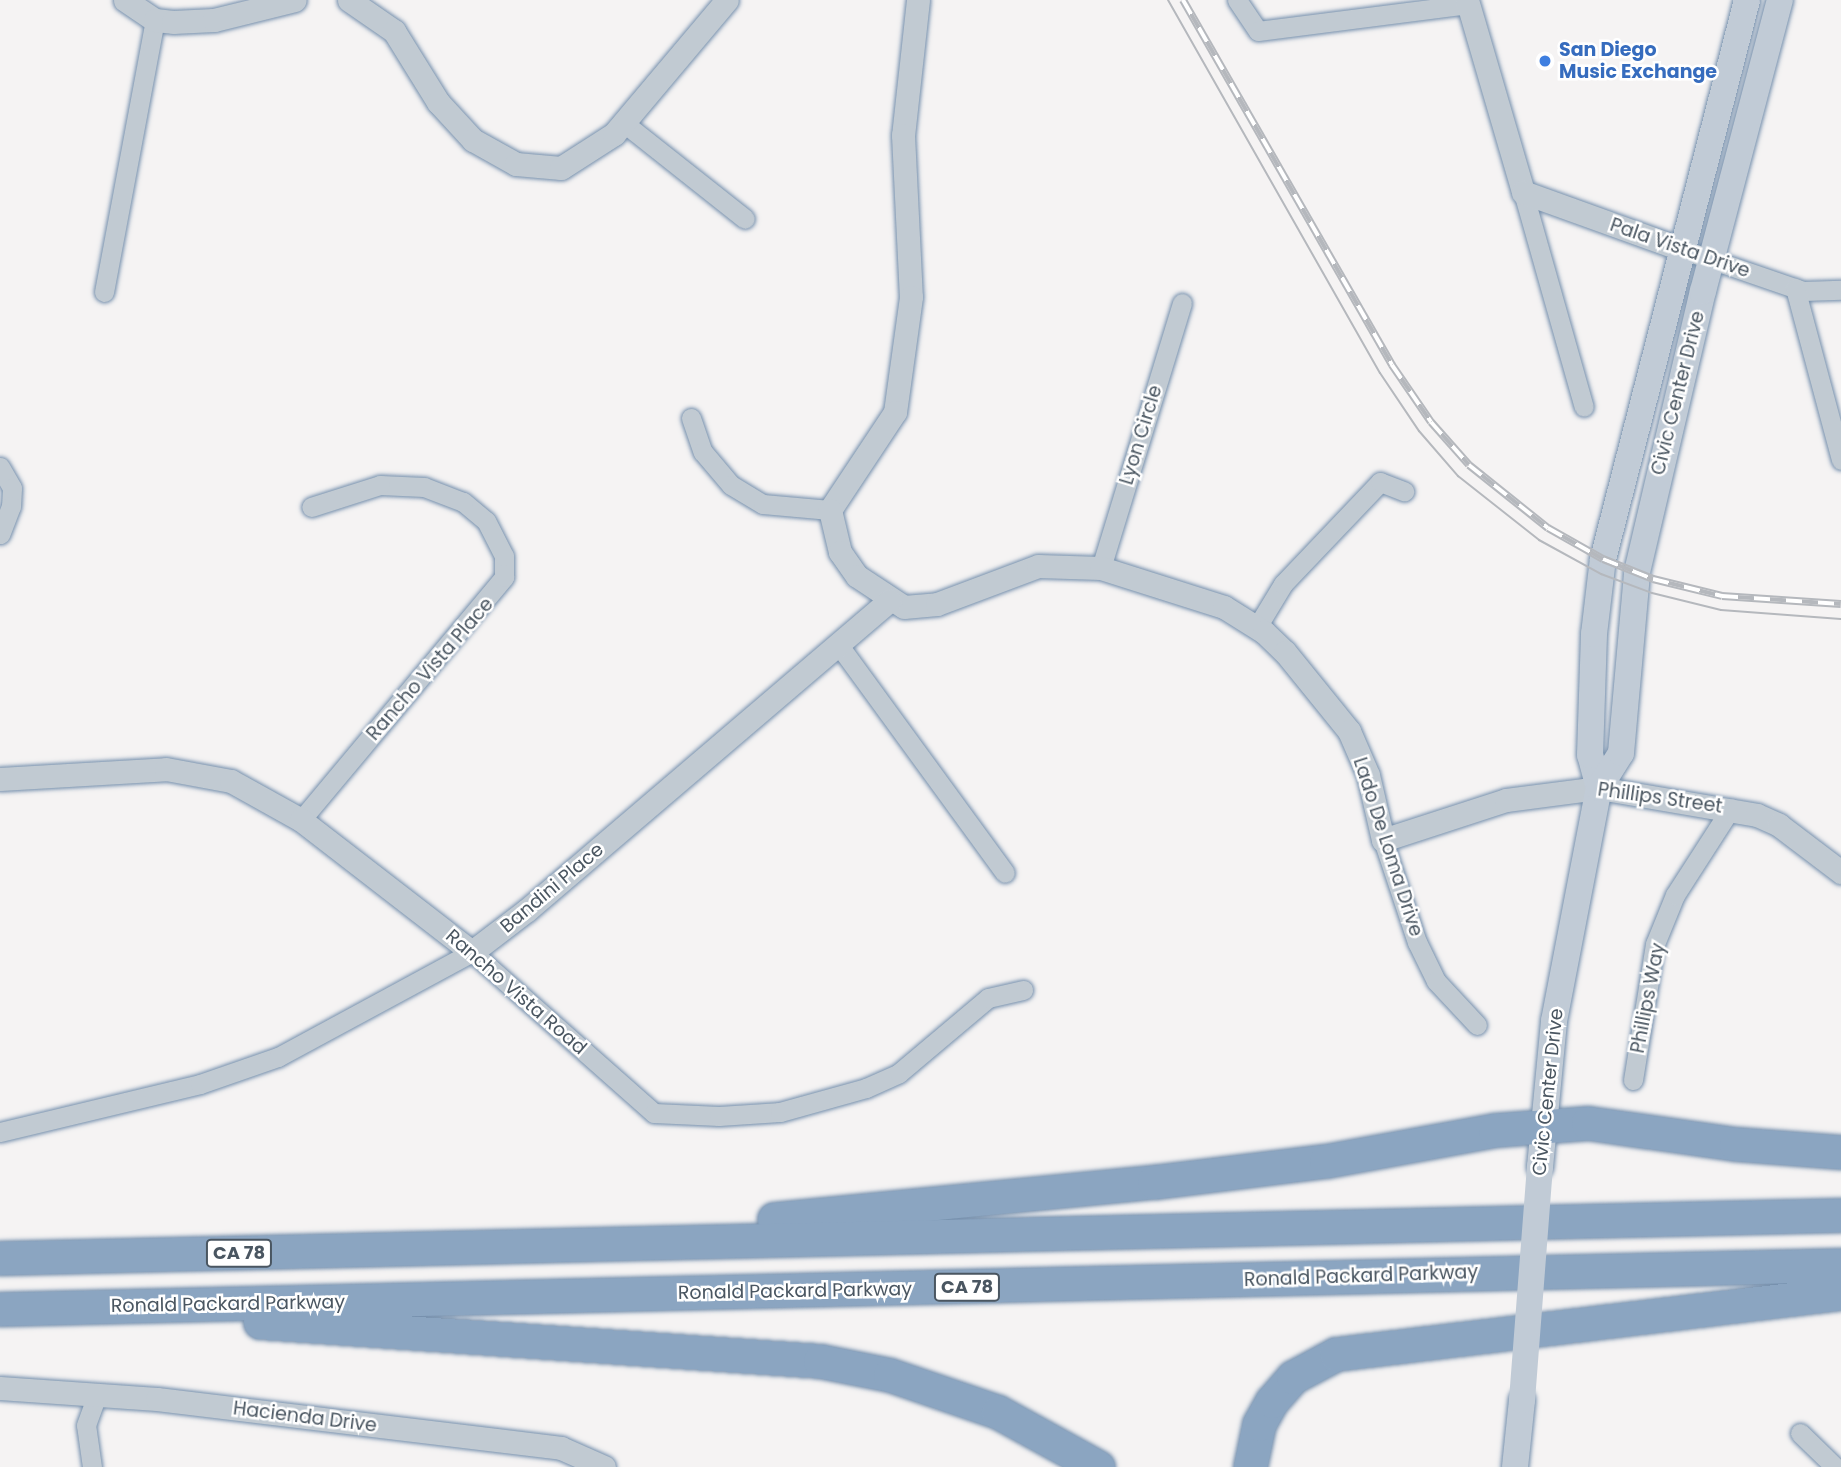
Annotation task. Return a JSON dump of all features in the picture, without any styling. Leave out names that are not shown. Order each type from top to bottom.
[{"type":"highway","points":[[479,1245],[1154,1182],[1326,1161],[1495,1130],[1541,1126],[1588,1123],[1736,1144],[1841,1152]]},
{"type":"highway","name":"CA 78","points":[[0,1258],[1841,1215]]},
{"type":"highway","name":"Ronald Packard Parkway","points":[[0,1309],[1841,1265]]},
{"type":"highway","points":[[1250,1467],[1259,1424],[1272,1401],[1293,1377],[1336,1354],[1841,1293]]},
{"type":"highway","points":[[93,1308],[820,1361],[890,1375],[998,1412],[1098,1467]]},
{"type":"main road","name":"Civic Center Drive","points":[[1599,788],[1590,755],[1594,634],[1603,559],[1627,453],[1684,250],[1747,0]]},
{"type":"main road","name":"Civic Center Drive","points":[[1515,1467],[1540,1167],[1541,1126],[1555,1014],[1599,788],[1621,753],[1637,572],[1712,260],[1780,0]]},
{"type":"street","points":[[125,0],[155,20],[214,20],[295,0]]},
{"type":"street","points":[[349,0],[394,31],[438,102],[495,156],[516,164],[561,169],[624,123],[727,0]]},
{"type":"street","points":[[691,418],[703,452],[732,485],[762,504],[794,510],[830,510],[895,412],[911,297],[903,135],[918,0]]},
{"type":"street","points":[[1237,0],[1258,31],[1468,2],[1584,407]]},
{"type":"street","points":[[104,292],[155,20]]},
{"type":"street","points":[[624,123],[746,219]]},
{"type":"street","name":"Pala Vista Drive","points":[[1522,192],[1795,288],[1841,290]]},
{"type":"street","points":[[1795,288],[1841,460]]},
{"type":"street","name":"Lyon Circle","points":[[1101,568],[1182,303]]},
{"type":"street","points":[[0,467],[12,488],[11,506],[0,534]]},
{"type":"street","points":[[1257,627],[1283,584],[1380,482],[1404,491]]},
{"type":"street","name":"Rancho Vista Place","points":[[301,820],[505,577],[504,556],[486,521],[463,502],[424,487],[380,485],[311,507]]},
{"type":"street","name":"Lado De Loma Drive","points":[[830,510],[840,552],[857,576],[904,607],[937,604],[1038,566],[1101,568],[1192,594],[1257,627],[1285,652],[1349,731],[1368,775],[1383,840],[1417,942],[1436,981],[1477,1025]]},
{"type":"street","name":"Bandini Place","points":[[0,1132],[200,1084],[278,1057],[472,952],[527,910],[890,600]]},
{"type":"street","points":[[838,644],[1005,873]]},
{"type":"street","name":"Rancho Vista Road","points":[[0,779],[192,771],[231,781],[301,820],[472,952],[654,1113],[719,1116],[780,1112],[866,1088],[899,1073],[988,998],[1023,990]]},
{"type":"street","name":"Phillips Street","points":[[1383,840],[1506,800],[1599,788],[1731,808],[1779,825],[1841,873]]},
{"type":"street","name":"Phillips Way","points":[[1633,1080],[1656,944],[1675,895],[1731,808]]},
{"type":"street","name":"Hacienda Drive","points":[[0,1388],[97,1395],[561,1447],[604,1467]]},
{"type":"street","points":[[92,1467],[86,1425],[97,1395]]},
{"type":"street","points":[[1800,1433],[1835,1467]]},
{"type":"tram line","points":[[1168,0],[1380,373],[1419,431],[1458,476],[1539,540],[1601,574],[1652,593],[1721,610],[1841,619]]},
{"type":"railway","points":[[1183,0],[1392,365],[1431,422],[1469,465],[1548,528],[1603,559],[1653,579],[1722,596],[1841,604]]},
{"type":"place","name":"San Diego Music Exchange","points":[[1545,61]]}]
